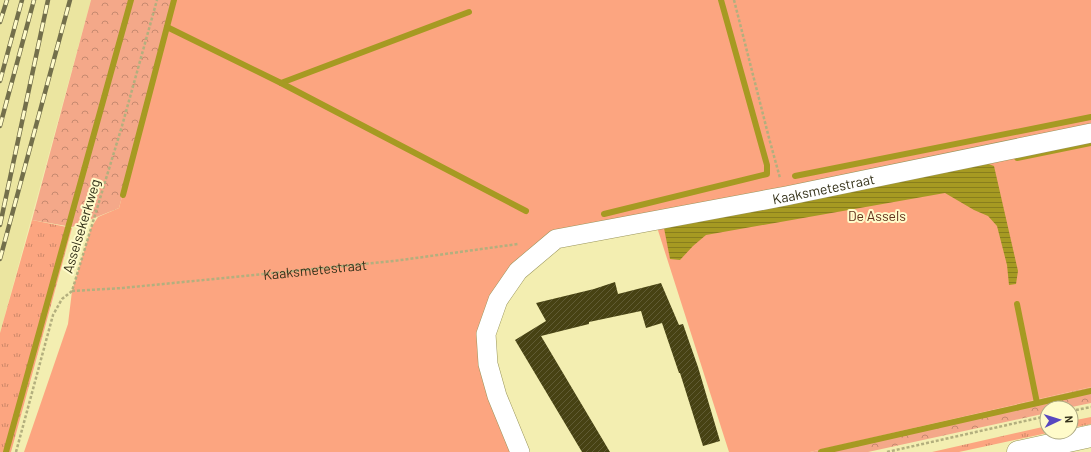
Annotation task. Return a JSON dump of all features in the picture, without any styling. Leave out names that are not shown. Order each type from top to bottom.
[{"type":"highway","points":[[1018,452],[1091,436]]},
{"type":"street","name":"Kaaksmetestraat","points":[[520,452],[497,396],[488,364],[486,334],[498,300],[518,271],[556,239],[786,196],[1091,133]]},
{"type":"path","name":"Asselsekerkweg","points":[[16,452],[53,315],[62,299],[72,291],[122,126],[157,0]]},
{"type":"path","points":[[734,0],[768,138],[786,196]]},
{"type":"path","name":"Kaaksmetestraat","points":[[72,291],[123,288],[394,261],[556,239]]},
{"type":"path","points":[[1079,409],[1091,407]]},
{"type":"path","points":[[888,452],[1039,418]]},
{"type":"shaded area","points":[[0,0],[91,0],[0,333]]},
{"type":"shaded area","points":[[986,163],[994,166],[1018,271],[1016,284],[1009,285],[1007,265],[997,226],[988,216],[974,210],[945,193],[706,235],[680,260],[670,259],[664,228]]},
{"type":"green space","points":[[91,0],[174,0],[119,208],[72,227],[32,220]]},
{"type":"green space","name":"De Assels","points":[[174,0],[1091,0],[1091,387],[810,452],[729,452],[655,221],[556,239],[518,271],[486,334],[520,452],[24,452],[68,324],[72,291],[91,228],[98,217],[119,208]]},
{"type":"green space","points":[[32,220],[72,228],[11,452],[0,452],[0,333]]},
{"type":"green space","points":[[1091,387],[1091,403],[1079,406],[1079,400],[1039,400],[1039,415],[868,452],[810,452]]},
{"type":"green space","points":[[1091,417],[1091,424],[1079,426],[1079,419]]},
{"type":"green space","points":[[1039,428],[1039,435],[959,452],[932,452]]},
{"type":"building","points":[[615,282],[618,294],[661,283],[679,325],[683,324],[698,367],[720,441],[703,446],[680,373],[662,323],[646,328],[641,311],[589,322],[589,324],[541,336],[610,452],[582,452],[515,340],[546,321],[536,303],[594,289]]},
{"type":"waterway","points":[[6,452],[131,0]]},
{"type":"waterway","points":[[123,195],[174,0]]},
{"type":"waterway","points":[[604,214],[767,174],[767,165],[721,0]]},
{"type":"waterway","points":[[167,27],[281,83],[469,12]]},
{"type":"waterway","points":[[281,83],[526,211]]},
{"type":"waterway","points":[[795,176],[1091,117]]},
{"type":"waterway","points":[[1017,158],[1091,143]]},
{"type":"waterway","points":[[1017,304],[1037,403]]},
{"type":"waterway","points":[[821,452],[1091,391]]},
{"type":"railway","points":[[0,22],[7,0]]},
{"type":"railway","points":[[0,81],[22,0]]},
{"type":"railway","points":[[0,126],[34,0]]},
{"type":"railway","points":[[0,225],[48,0]]},
{"type":"railway","points":[[0,259],[70,0]]}]
